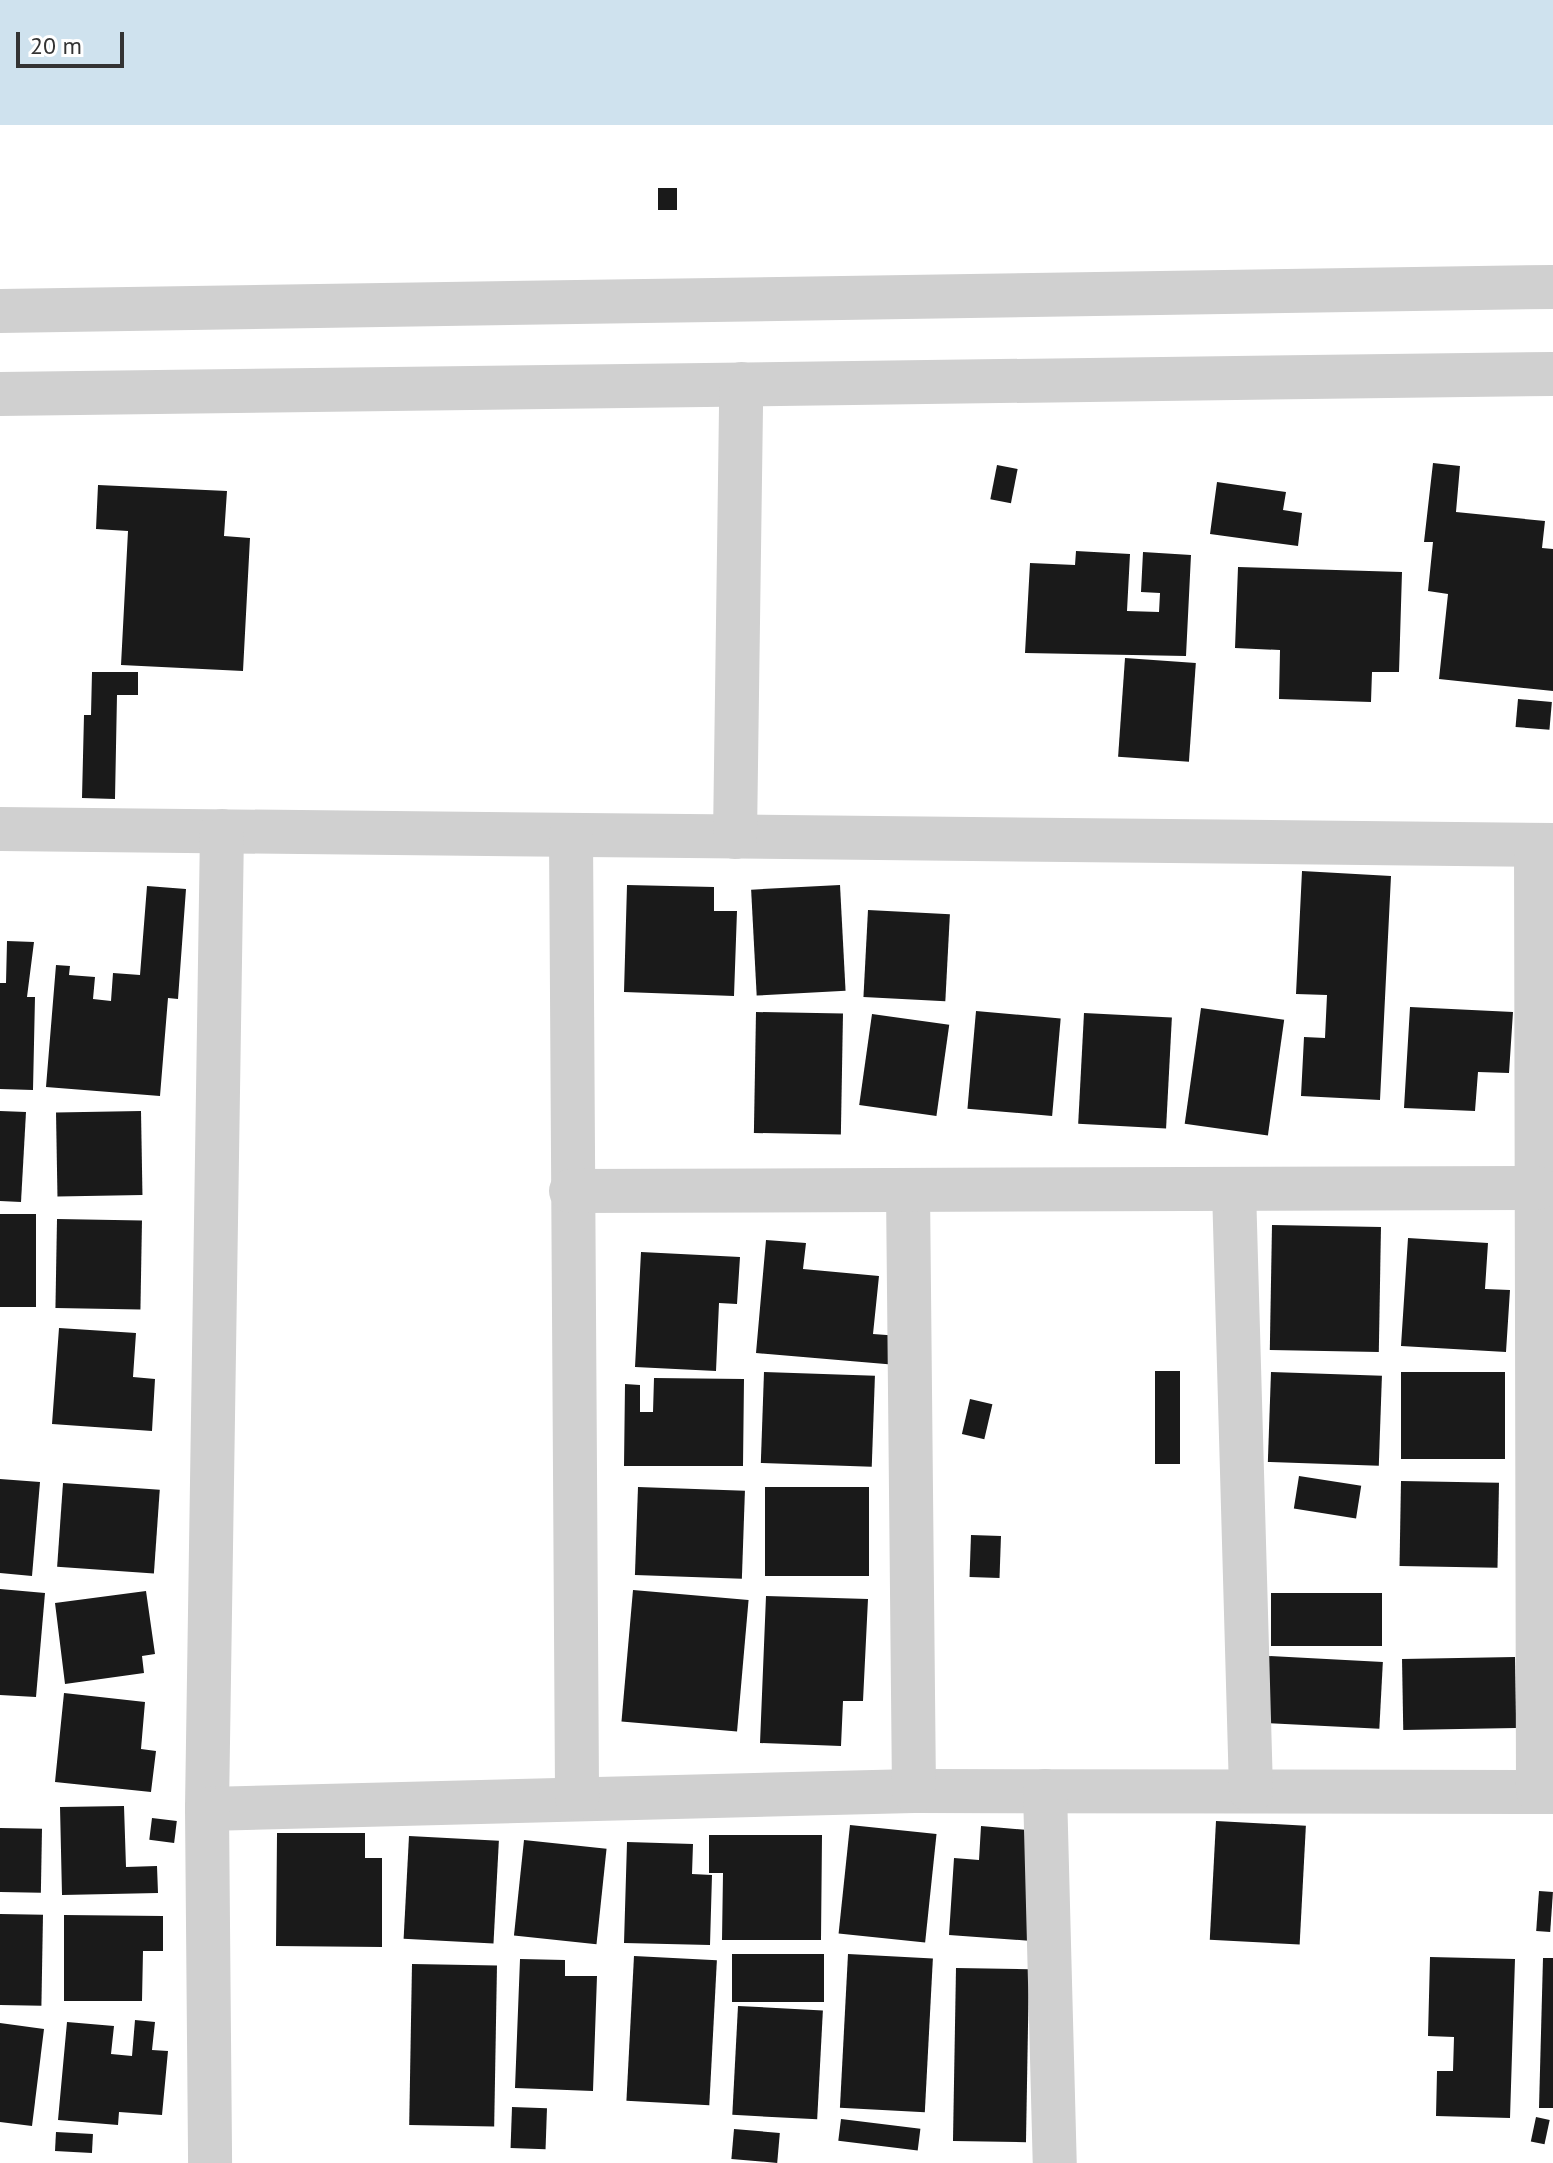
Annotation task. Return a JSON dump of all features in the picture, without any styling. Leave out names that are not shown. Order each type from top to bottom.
[{"type":"street","points":[[0,311],[1553,287]]},
{"type":"street","points":[[0,394],[1553,374]]},
{"type":"street","points":[[735,837],[741,384]]},
{"type":"street","points":[[0,829],[1545,845],[1537,1188],[1546,1792],[914,1791],[207,1809]]},
{"type":"street","points":[[210,2163],[207,1809],[222,831]]},
{"type":"street","points":[[571,835],[577,1798]]},
{"type":"street","points":[[571,1191],[1537,1188]]},
{"type":"street","points":[[1234,1189],[1251,1791]]},
{"type":"street","points":[[908,1190],[914,1791]]},
{"type":"street","points":[[1045,1791],[1055,2163]]},
{"type":"water","points":[[0,0],[1553,0],[1553,125],[0,125]]},
{"type":"building","points":[[658,188],[677,188],[677,210],[658,210]]},
{"type":"building","points":[[1433,463],[1460,466],[1456,512],[1545,521],[1542,548],[1553,549],[1553,691],[1439,679],[1448,594],[1428,591],[1433,542],[1424,542]]},
{"type":"building","points":[[997,465],[1018,469],[1011,503],[990,499]]},
{"type":"building","points":[[1217,482],[1286,492],[1283,510],[1302,513],[1298,546],[1210,534]]},
{"type":"building","points":[[98,485],[227,491],[224,536],[250,538],[243,671],[121,665],[128,531],[96,529]]},
{"type":"building","points":[[1076,551],[1130,554],[1127,611],[1159,612],[1160,593],[1141,592],[1143,552],[1191,555],[1186,656],[1025,653],[1030,563],[1075,565]]},
{"type":"building","points":[[1238,567],[1402,572],[1399,672],[1372,672],[1371,702],[1279,699],[1280,650],[1235,648]]},
{"type":"building","points":[[1125,658],[1196,663],[1189,762],[1118,757]]},
{"type":"building","points":[[92,672],[138,672],[138,695],[117,695],[115,799],[82,798],[84,715],[91,715]]},
{"type":"building","points":[[1518,699],[1552,702],[1549,730],[1516,727]]},
{"type":"building","points":[[1302,871],[1391,876],[1380,1100],[1301,1096],[1304,1037],[1325,1038],[1327,995],[1296,994]]},
{"type":"building","points":[[627,885],[714,887],[714,911],[737,911],[734,996],[624,992]]},
{"type":"building","points":[[840,885],[846,991],[757,996],[751,890]]},
{"type":"building","points":[[147,886],[186,889],[178,999],[168,998],[160,1096],[46,1087],[56,965],[70,966],[69,975],[95,977],[93,999],[111,1001],[113,973],[140,975]]},
{"type":"building","points":[[868,910],[950,914],[945,1001],[863,997]]},
{"type":"building","points":[[7,941],[34,942],[27,997],[35,997],[33,1090],[0,1089],[0,983],[6,983]]},
{"type":"building","points":[[1410,1007],[1513,1012],[1509,1073],[1478,1072],[1475,1111],[1404,1108]]},
{"type":"building","points":[[1201,1008],[1284,1020],[1268,1136],[1185,1124]]},
{"type":"building","points":[[976,1011],[1061,1018],[1052,1116],[967,1109]]},
{"type":"building","points":[[756,1012],[843,1014],[841,1134],[754,1133]]},
{"type":"building","points":[[1084,1013],[1172,1018],[1166,1128],[1078,1124]]},
{"type":"building","points":[[872,1014],[949,1025],[936,1116],[859,1105]]},
{"type":"building","points":[[0,1111],[26,1112],[21,1202],[0,1201]]},
{"type":"building","points":[[141,1111],[142,1195],[57,1196],[56,1112]]},
{"type":"building","points":[[0,1214],[36,1214],[36,1307],[0,1307]]},
{"type":"building","points":[[57,1219],[142,1220],[140,1309],[55,1308]]},
{"type":"building","points":[[1272,1225],[1381,1227],[1379,1352],[1270,1350]]},
{"type":"building","points":[[1408,1238],[1488,1243],[1485,1289],[1510,1290],[1506,1352],[1401,1346]]},
{"type":"building","points":[[766,1240],[806,1243],[803,1269],[879,1276],[873,1334],[900,1336],[897,1365],[756,1353]]},
{"type":"building","points":[[641,1252],[740,1257],[737,1304],[719,1303],[716,1371],[635,1367]]},
{"type":"building","points":[[59,1328],[136,1333],[133,1377],[155,1379],[152,1431],[52,1424]]},
{"type":"building","points":[[1155,1371],[1180,1371],[1180,1464],[1155,1464]]},
{"type":"building","points":[[764,1372],[875,1376],[872,1467],[761,1463]]},
{"type":"building","points":[[1271,1372],[1382,1376],[1379,1466],[1268,1462]]},
{"type":"building","points":[[1401,1372],[1505,1372],[1505,1459],[1401,1459]]},
{"type":"building","points":[[654,1378],[744,1379],[743,1466],[624,1466],[625,1384],[640,1385],[640,1412],[653,1412]]},
{"type":"building","points":[[970,1399],[992,1404],[984,1439],[962,1434]]},
{"type":"building","points":[[1299,1476],[1361,1486],[1356,1518],[1294,1509]]},
{"type":"building","points":[[0,1479],[40,1482],[32,1576],[0,1573]]},
{"type":"building","points":[[1401,1481],[1499,1483],[1498,1568],[1400,1566]]},
{"type":"building","points":[[63,1483],[160,1490],[154,1574],[57,1567]]},
{"type":"building","points":[[638,1487],[745,1491],[742,1579],[635,1575]]},
{"type":"building","points":[[765,1487],[869,1487],[869,1576],[765,1576]]},
{"type":"building","points":[[971,1535],[1001,1536],[1000,1578],[970,1577]]},
{"type":"building","points":[[0,1589],[45,1593],[36,1697],[0,1695]]},
{"type":"building","points":[[633,1590],[749,1600],[737,1732],[621,1721]]},
{"type":"building","points":[[146,1591],[155,1654],[142,1656],[144,1673],[65,1684],[55,1603]]},
{"type":"building","points":[[1271,1593],[1382,1593],[1382,1646],[1271,1646]]},
{"type":"building","points":[[766,1596],[868,1599],[863,1701],[843,1701],[841,1746],[760,1743]]},
{"type":"building","points":[[1269,1656],[1383,1662],[1379,1729],[1265,1723]]},
{"type":"building","points":[[1515,1657],[1516,1728],[1403,1730],[1402,1659]]},
{"type":"building","points":[[64,1693],[145,1702],[141,1749],[156,1751],[151,1792],[55,1782]]},
{"type":"building","points":[[124,1806],[126,1867],[157,1866],[158,1893],[62,1895],[60,1807]]},
{"type":"building","points":[[152,1818],[177,1821],[174,1843],[149,1840]]},
{"type":"building","points":[[1216,1821],[1306,1826],[1300,1945],[1210,1940]]},
{"type":"building","points":[[850,1825],[937,1834],[925,1942],[839,1933]]},
{"type":"building","points":[[981,1826],[1040,1831],[1032,1941],[949,1935],[954,1858],[979,1860]]},
{"type":"building","points":[[0,1828],[42,1829],[41,1893],[0,1892]]},
{"type":"building","points":[[277,1833],[365,1833],[365,1858],[382,1858],[382,1947],[276,1946]]},
{"type":"building","points":[[709,1835],[822,1835],[821,1940],[722,1940],[723,1873],[709,1873]]},
{"type":"building","points":[[409,1836],[499,1841],[493,1944],[404,1939]]},
{"type":"building","points":[[524,1840],[607,1849],[597,1944],[514,1935]]},
{"type":"building","points":[[627,1842],[693,1844],[692,1874],[712,1875],[710,1945],[624,1943]]},
{"type":"building","points":[[1539,1891],[1553,1892],[1550,1932],[1536,1931]]},
{"type":"building","points":[[0,1914],[43,1915],[41,2006],[0,2005]]},
{"type":"building","points":[[64,1915],[163,1916],[163,1951],[143,1951],[142,2001],[64,2001]]},
{"type":"building","points":[[732,1954],[824,1954],[824,2002],[732,2002]]},
{"type":"building","points":[[848,1954],[933,1958],[925,2112],[840,2108]]},
{"type":"building","points":[[634,1956],[717,1960],[709,2105],[626,2101]]},
{"type":"building","points":[[1430,1957],[1515,1959],[1510,2118],[1436,2116],[1437,2071],[1453,2071],[1454,2037],[1428,2036]]},
{"type":"building","points":[[1543,1958],[1553,1958],[1553,2108],[1539,2108]]},
{"type":"building","points":[[520,1959],[565,1960],[565,1976],[597,1976],[593,2091],[515,2088]]},
{"type":"building","points":[[412,1964],[497,1965],[494,2126],[409,2125]]},
{"type":"building","points":[[956,1968],[1029,1969],[1026,2142],[953,2141]]},
{"type":"building","points":[[738,2006],[823,2010],[817,2119],[732,2115]]},
{"type":"building","points":[[135,2020],[155,2022],[152,2050],[168,2051],[162,2115],[119,2112],[118,2125],[58,2120],[67,2022],[114,2026],[111,2054],[132,2056]]},
{"type":"building","points":[[0,2023],[44,2029],[32,2126],[0,2122]]},
{"type":"building","points":[[512,2107],[547,2108],[546,2149],[511,2148]]},
{"type":"building","points":[[1536,2117],[1550,2120],[1544,2144],[1531,2141]]},
{"type":"building","points":[[841,2119],[920,2129],[918,2151],[838,2141]]},
{"type":"building","points":[[734,2129],[780,2133],[777,2163],[731,2159]]},
{"type":"building","points":[[56,2132],[93,2134],[92,2153],[55,2151]]}]
